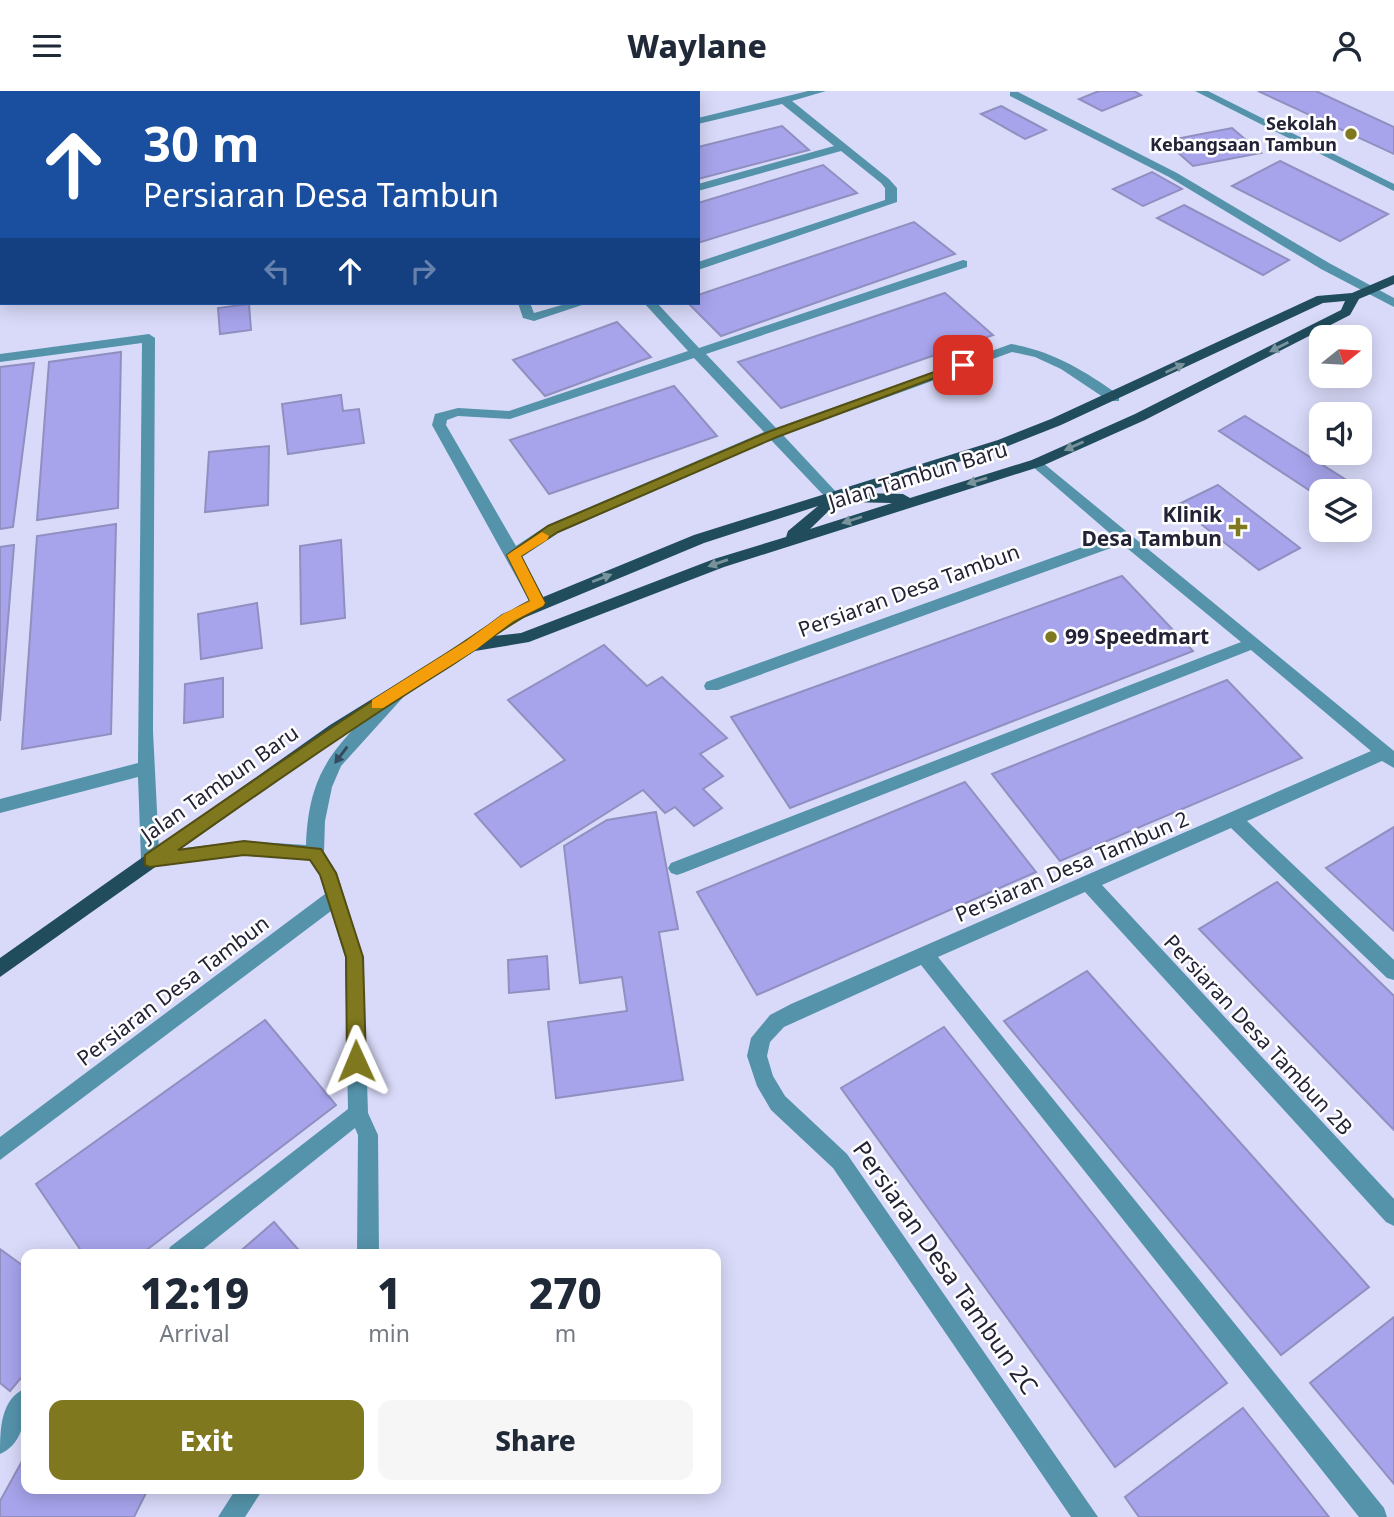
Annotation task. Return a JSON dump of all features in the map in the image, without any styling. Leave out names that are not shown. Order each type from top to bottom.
[{"type":"main road","name":"Jalan Tambun Baru","points":[[0,969],[336,730],[472,645],[508,618],[538,603],[699,539],[1003,443],[1114,398],[1321,299],[1354,297],[1394,279]]},
{"type":"main road","name":"Jalan Tambun Baru","points":[[472,645],[523,638],[639,592],[783,542],[1037,463],[1140,417],[1346,312],[1354,297]]},
{"type":"main road","points":[[1037,463],[1046,436],[1056,422]]},
{"type":"main road","points":[[783,542],[821,513],[834,497],[917,499]]},
{"type":"street","points":[[700,120],[821,91]]},
{"type":"street","points":[[1200,91],[1394,188]]},
{"type":"street","points":[[1014,94],[1173,174],[1394,303]]},
{"type":"street","points":[[700,265],[891,202],[891,188],[885,181],[783,99]]},
{"type":"street","points":[[700,187],[842,147]]},
{"type":"street","points":[[538,603],[514,555],[439,425],[440,417],[458,412],[510,415],[963,264]]},
{"type":"street","points":[[524,305],[527,315],[534,317],[575,305]]},
{"type":"street","points":[[652,305],[834,497]]},
{"type":"street","points":[[0,358],[149,338],[146,768],[150,860],[244,848],[315,853]]},
{"type":"street","points":[[514,555],[553,529],[772,434],[1011,348],[1033,351],[1057,360],[1114,398]]},
{"type":"street","points":[[1037,463],[1122,538],[1254,643],[1389,757]]},
{"type":"street","name":"Persiaran Desa Tambun","points":[[712,686],[1122,538]]},
{"type":"street","points":[[677,868],[1254,643]]},
{"type":"street","points":[[368,1249],[368,1135],[358,1113],[354,957],[328,873],[315,853],[316,821],[323,787],[334,762],[404,688]]},
{"type":"street","name":"Persiaran Desa Tambun 2","points":[[777,1021],[1235,821],[1389,757]]},
{"type":"street","points":[[0,806],[146,768]]},
{"type":"street","points":[[1235,821],[1394,972]]},
{"type":"street","name":"Persiaran Desa Tambun 2B","points":[[1089,884],[1394,1215]]},
{"type":"street","name":"Persiaran Desa Tambun","points":[[0,1150],[334,898]]},
{"type":"street","points":[[925,955],[1375,1517]]},
{"type":"street","name":"Persiaran Desa Tambun 2C","points":[[777,1021],[761,1038],[757,1056],[764,1079],[778,1103],[840,1161],[1086,1517]]},
{"type":"street","points":[[186,1249],[358,1113]]},
{"type":"street","points":[[0,1442],[21,1408]]},
{"type":"street","points":[[230,1517],[247,1494]]},
{"type":"building","points":[[1099,91],[1134,91],[1141,95],[1102,111],[1079,99]]},
{"type":"building","points":[[1258,91],[1316,91],[1394,127],[1394,154]]},
{"type":"building","points":[[1001,106],[1046,130],[1025,139],[981,114]]},
{"type":"building","points":[[782,126],[809,150],[700,178],[700,146]]},
{"type":"building","points":[[1232,128],[1261,153],[1193,166],[1165,141]]},
{"type":"building","points":[[1280,161],[1388,214],[1340,241],[1232,186]]},
{"type":"building","points":[[823,165],[857,193],[700,242],[700,202]]},
{"type":"building","points":[[1152,172],[1182,189],[1143,206],[1113,189]]},
{"type":"building","points":[[1184,205],[1289,260],[1263,275],[1157,218]]},
{"type":"building","points":[[914,222],[955,254],[721,336],[690,305],[700,305],[700,294]]},
{"type":"building","points":[[945,293],[993,335],[781,408],[738,362]]},
{"type":"building","points":[[249,305],[251,330],[220,334],[218,308]]},
{"type":"building","points":[[617,322],[651,357],[545,396],[513,360]]},
{"type":"building","points":[[121,352],[118,508],[37,520],[49,362]]},
{"type":"building","points":[[34,363],[13,527],[0,529],[0,367]]},
{"type":"building","points":[[674,386],[717,436],[549,494],[510,440]]},
{"type":"building","points":[[341,395],[343,411],[359,409],[364,443],[288,454],[282,404]]},
{"type":"building","points":[[1245,416],[1309,456],[1309,465],[1323,465],[1345,479],[1309,479],[1309,490],[1219,431]]},
{"type":"building","points":[[269,446],[268,505],[205,512],[209,452]]},
{"type":"building","name":"Klinik Desa Tambun","points":[[1218,485],[1300,548],[1259,570],[1177,505]]},
{"type":"building","points":[[116,524],[111,734],[22,749],[37,536]]},
{"type":"building","points":[[341,540],[345,618],[301,624],[300,546]]},
{"type":"building","points":[[14,545],[0,721],[0,547]]},
{"type":"building","points":[[1122,576],[1193,651],[790,808],[731,717]]},
{"type":"building","points":[[257,603],[262,648],[201,659],[198,614]]},
{"type":"building","points":[[604,645],[647,686],[662,677],[727,738],[700,754],[723,776],[703,789],[722,808],[694,826],[675,807],[665,813],[643,790],[521,867],[475,814],[565,760],[508,700]]},
{"type":"building","points":[[223,678],[223,717],[184,723],[185,684]]},
{"type":"building","points":[[1227,680],[1302,758],[1060,861],[992,774]]},
{"type":"building","points":[[965,782],[1036,872],[757,995],[697,892]]},
{"type":"building","points":[[656,812],[678,929],[659,932],[683,1080],[556,1098],[548,1022],[627,1011],[622,977],[580,983],[564,846],[607,820]]},
{"type":"building","points":[[1394,827],[1394,931],[1326,868]]},
{"type":"building","points":[[1277,882],[1394,996],[1394,1130],[1199,929]]},
{"type":"building","points":[[547,956],[549,989],[509,993],[508,960]]},
{"type":"building","points":[[1087,971],[1369,1287],[1281,1355],[1004,1021]]},
{"type":"building","points":[[265,1020],[336,1105],[148,1249],[80,1249],[36,1184]]},
{"type":"building","points":[[944,1027],[1227,1383],[1115,1467],[841,1088]]},
{"type":"building","points":[[274,1222],[298,1249],[243,1249]]},
{"type":"building","points":[[0,1249],[21,1264],[21,1378],[10,1391],[0,1383]]},
{"type":"building","points":[[1394,1317],[1394,1484],[1310,1383]]},
{"type":"building","points":[[1243,1408],[1329,1517],[1139,1517],[1125,1497]]},
{"type":"building","points":[[21,1463],[21,1494],[146,1494],[134,1517],[0,1517],[0,1501]]},
{"type":"slow traffic","points":[[377,704],[472,645],[508,618],[538,603],[514,555],[542,536]]},
{"type":"place","name":"Sekolah Kebangsaan Tambun","points":[[1351,134]]},
{"type":"place","name":"Klinik Desa Tambun","points":[[1238,527]]},
{"type":"place","name":"99 Speedmart","points":[[1051,637]]},
{"type":"route","points":[[356,1061],[354,957],[328,873],[315,853],[278,848],[244,848],[150,860],[336,730],[472,645],[508,618],[538,603],[514,555],[553,529],[772,434],[963,365]]}]
